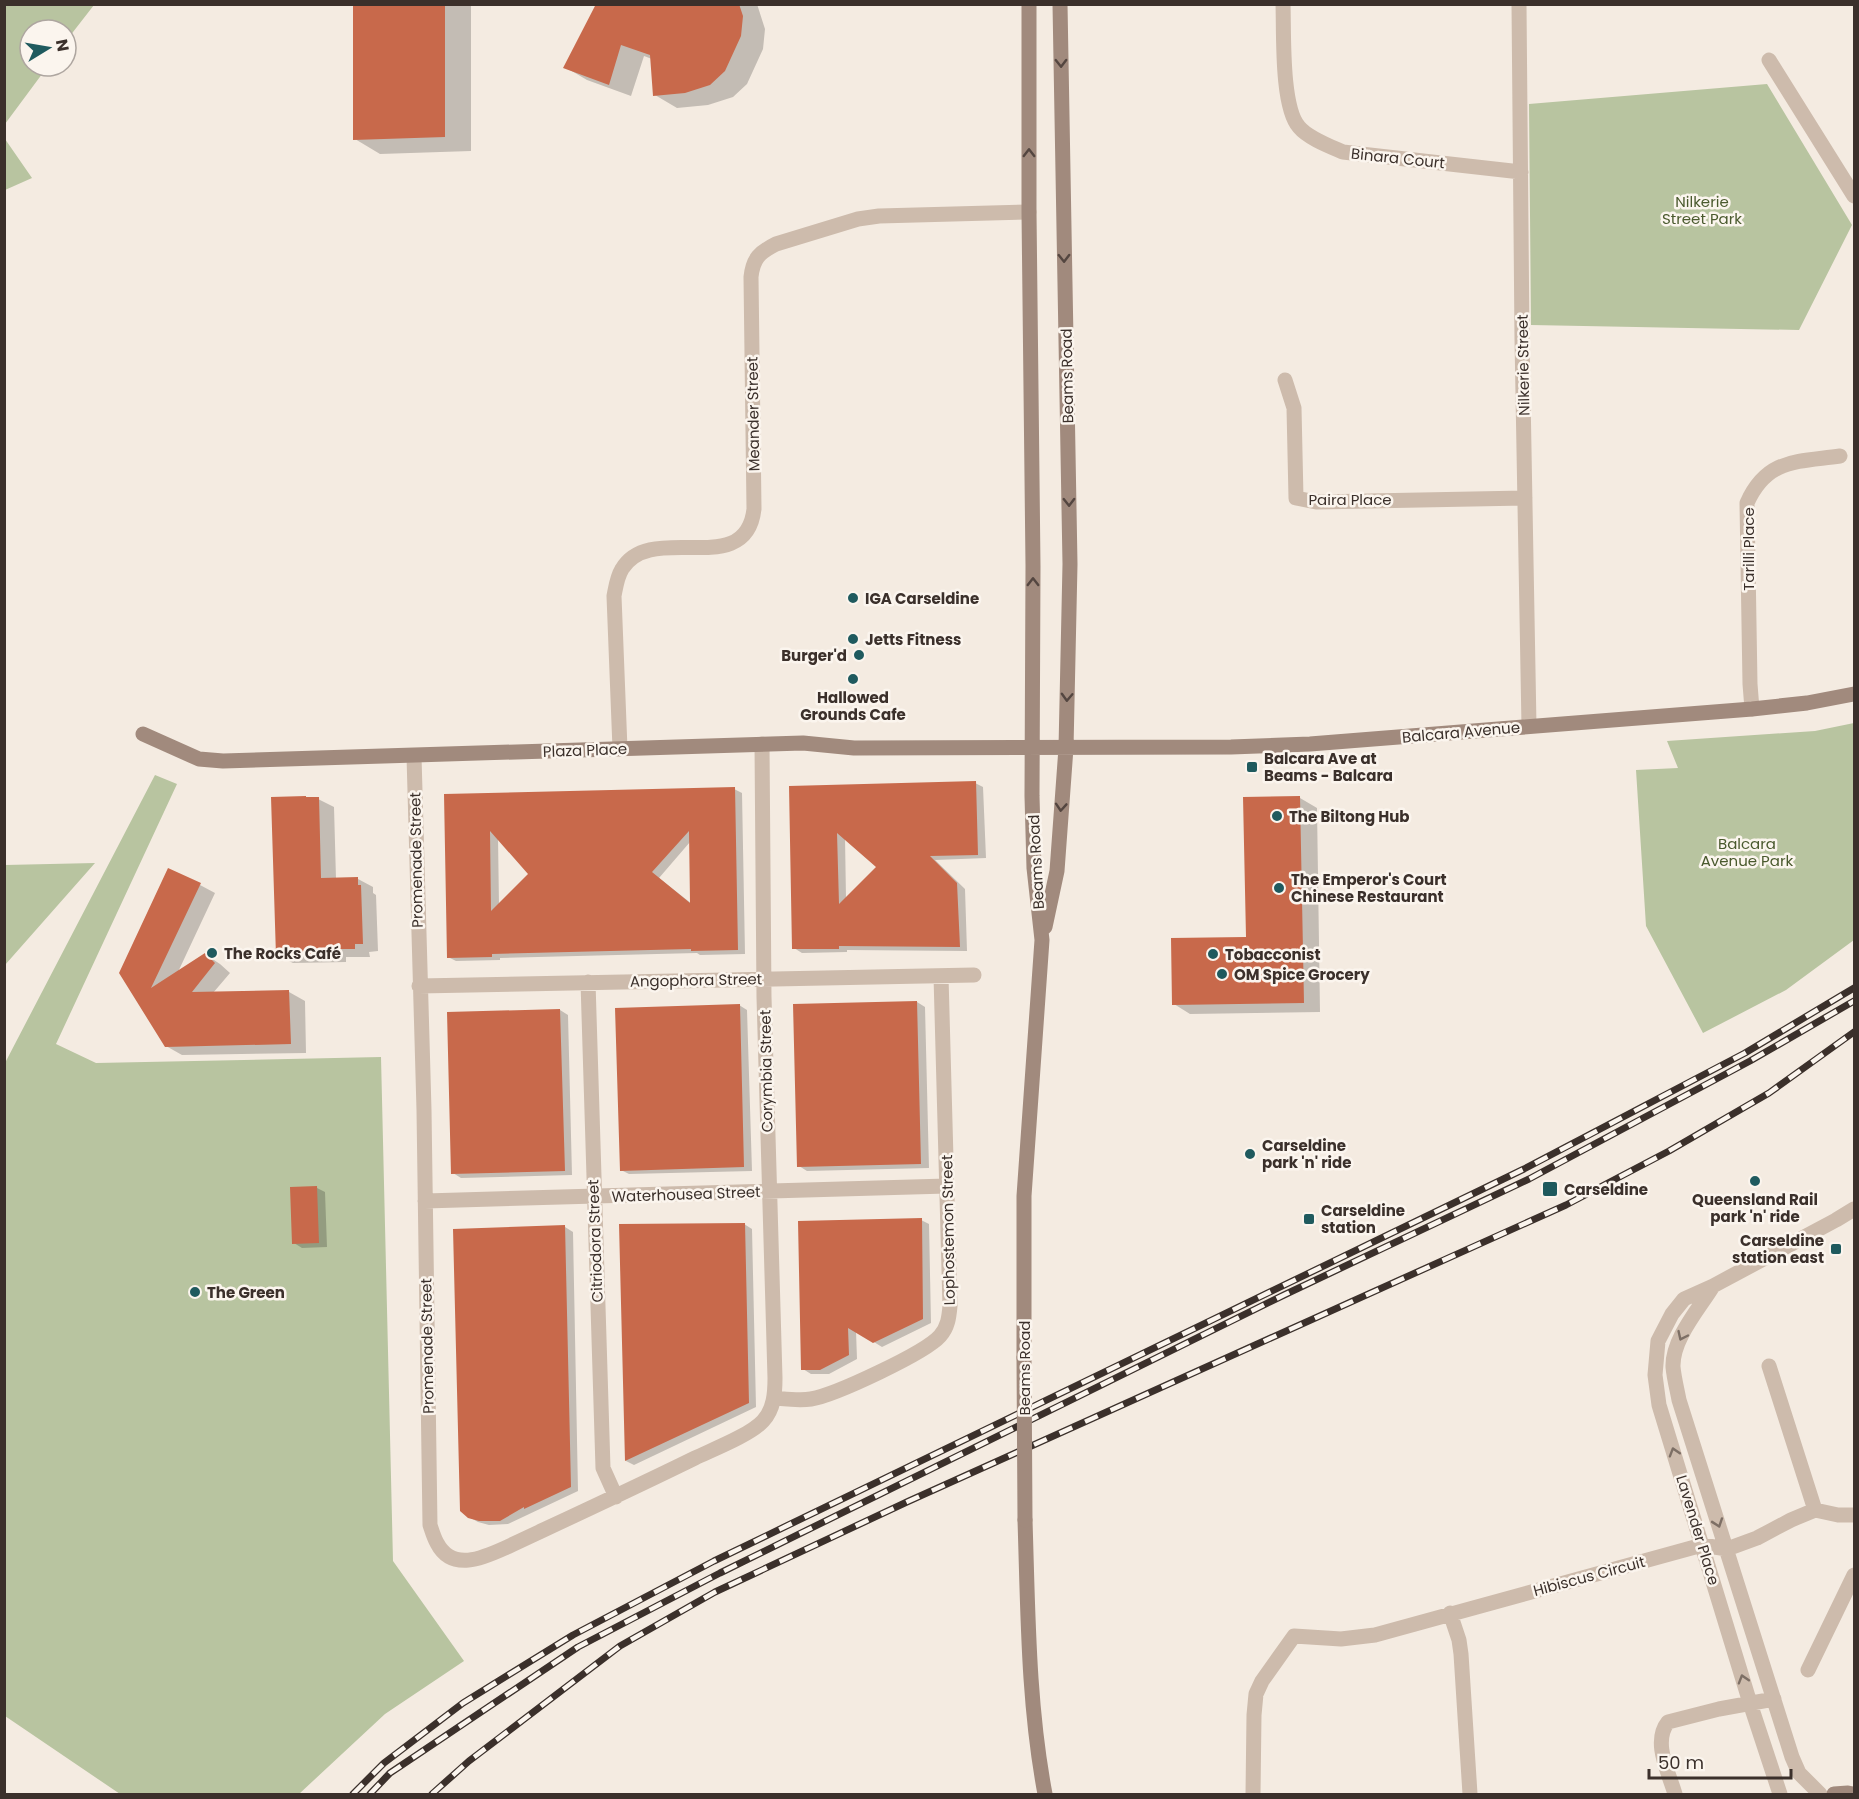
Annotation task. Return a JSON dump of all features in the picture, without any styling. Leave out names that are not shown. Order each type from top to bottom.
[{"type":"main road","name":"Beams Road","points":[[1029,4],[1034,868],[1042,940]]},
{"type":"main road","name":"Beams Road","points":[[1045,1794],[1036,1740],[1030,1674],[1025,1520],[1024,1196],[1042,940],[1057,871],[1066,748],[1070,564],[1060,4]]},
{"type":"main road","name":"Balcara Avenue","points":[[1066,748],[1310,744],[1752,709],[1807,703],[1854,694]]},
{"type":"main road","name":"Plaza Place","points":[[143,734],[199,759],[223,761],[803,743],[854,748],[1033,747]]},
{"type":"main road","points":[[1033,747],[1066,748]]},
{"type":"street","name":"Binara Court","points":[[1283,4],[1285,84],[1298,126],[1305,132],[1320,142],[1343,152],[1521,172]]},
{"type":"street","name":"Nilkerie Street","points":[[1519,4],[1529,726]]},
{"type":"street","points":[[1769,60],[1854,196]]},
{"type":"street","name":"Meander Street","points":[[620,749],[614,596],[622,569],[629,560],[649,550],[731,544],[748,531],[751,525],[754,509],[751,277],[752,266],[757,257],[776,244],[858,219],[879,216],[1029,212]]},
{"type":"street","name":"Paira Place","points":[[1285,380],[1294,408],[1296,498],[1316,501],[1525,498]]},
{"type":"street","name":"Tarilli Place","points":[[1752,709],[1747,503],[1753,489],[1765,475],[1777,467],[1840,456]]},
{"type":"street","name":"Corymbia Street","points":[[762,744],[764,979],[776,1378],[774,1398]]},
{"type":"street","name":"Promenade Street","points":[[414,756],[430,1525],[437,1544],[450,1558],[467,1561],[496,1552],[616,1497],[754,1428],[767,1416],[774,1398]]},
{"type":"street","name":"Angophora Street","points":[[419,986],[974,975]]},
{"type":"street","name":"Lophostemon Street","points":[[774,1398],[810,1399],[858,1382],[927,1347],[940,1336],[948,1323],[951,1306],[940,976]]},
{"type":"street","name":"Citriodora Street","points":[[588,982],[603,1468],[616,1497]]},
{"type":"street","name":"Waterhousea Street","points":[[425,1202],[947,1186]]},
{"type":"street","name":"Lavender Place","points":[[1780,1794],[1659,1405],[1655,1375],[1659,1341],[1672,1314],[1684,1299],[1836,1221],[1854,1209]]},
{"type":"street","name":"Lavender Place","points":[[1713,1286],[1687,1326],[1675,1353],[1673,1365],[1679,1400],[1792,1757],[1798,1773],[1820,1794]]},
{"type":"street","points":[[1769,1366],[1815,1510]]},
{"type":"street","points":[[1727,1549],[1757,1538],[1815,1510],[1838,1515],[1854,1515]]},
{"type":"street","name":"Hibiscus Circuit","points":[[1253,1794],[1256,1694],[1262,1681],[1294,1636],[1358,1638],[1375,1635],[1702,1545],[1727,1549]]},
{"type":"street","points":[[1808,1670],[1854,1575]]},
{"type":"street","points":[[1450,1613],[1461,1654],[1470,1794]]},
{"type":"street","points":[[1675,1794],[1660,1742],[1668,1722],[1750,1703],[1774,1700]]},
{"type":"green space","points":[[5,4],[94,5],[78,26],[78,18],[18,18],[18,78],[39,78],[5,124]]},
{"type":"green space","name":"Nilkerie Street Park","points":[[1767,84],[1852,225],[1799,330],[1531,325],[1529,104]]},
{"type":"green space","points":[[5,139],[32,178],[4,190]]},
{"type":"green space","name":"Balcara Avenue Park","points":[[1854,723],[1854,940],[1786,990],[1703,1033],[1646,926],[1636,770],[1678,768],[1667,741],[1815,731]]},
{"type":"green space","name":"The Green","points":[[155,775],[177,784],[56,1044],[96,1063],[381,1057],[393,1561],[464,1661],[385,1714],[299,1794],[120,1794],[5,1716],[5,1063]]},
{"type":"green space","points":[[95,863],[5,965],[5,865]]},
{"type":"building","points":[[353,4],[445,4],[445,137],[353,140]]},
{"type":"building","points":[[596,4],[739,4],[743,16],[741,36],[725,71],[710,85],[685,93],[653,96],[650,55],[621,45],[609,85],[563,68]]},
{"type":"building","points":[[976,781],[978,855],[930,856],[957,883],[960,947],[839,946],[839,949],[792,949],[789,786]],"holes":[[[837,833],[876,867],[839,904]]]},
{"type":"building","points":[[735,787],[738,950],[492,954],[492,957],[447,958],[444,794]],"holes":[[[490,831],[528,874],[491,911]],[[689,831],[690,903],[652,872]]]},
{"type":"building","points":[[1300,796],[1304,1003],[1172,1005],[1171,938],[1246,937],[1243,797]]},
{"type":"building","points":[[271,797],[319,797],[321,878],[358,877],[358,885],[361,885],[363,944],[355,944],[355,949],[331,949],[331,954],[276,956]]},
{"type":"building","points":[[168,868],[201,883],[151,988],[205,953],[215,963],[192,992],[289,990],[291,1044],[165,1047],[119,973]]},
{"type":"building","points":[[917,1001],[921,1164],[797,1167],[793,1004]]},
{"type":"building","points":[[740,1004],[744,1167],[620,1171],[615,1008]]},
{"type":"building","points":[[560,1009],[565,1171],[451,1174],[447,1012]]},
{"type":"building","points":[[317,1186],[319,1243],[292,1244],[290,1187]]},
{"type":"building","points":[[922,1218],[923,1319],[873,1343],[848,1328],[849,1355],[820,1370],[801,1370],[798,1221]]},
{"type":"building","points":[[745,1223],[749,1403],[625,1461],[619,1224]]},
{"type":"building","points":[[565,1225],[571,1487],[524,1509],[524,1507],[500,1521],[479,1521],[468,1518],[460,1511],[453,1229]]},
{"type":"railway","points":[[353,1794],[384,1763],[463,1703],[573,1635],[714,1561],[1524,1169],[1745,1053],[1854,988]]},
{"type":"railway","points":[[370,1794],[390,1773],[578,1647],[720,1573],[1284,1295],[1529,1179],[1750,1061],[1854,1001]]},
{"type":"railway","points":[[432,1794],[469,1761],[620,1646],[715,1592],[909,1501],[1566,1205],[1669,1151],[1769,1093],[1854,1032]]},
{"type":"place","name":"IGA Carseldine","points":[[853,598]]},
{"type":"place","name":"Jetts Fitness","points":[[853,639]]},
{"type":"place","name":"Burger'd","points":[[859,655]]},
{"type":"place","name":"Hallowed Grounds Cafe","points":[[853,679]]},
{"type":"place","name":"Balcara Ave at Beams - Balcara","points":[[1252,767]]},
{"type":"place","name":"The Biltong Hub","points":[[1277,816]]},
{"type":"place","name":"The Emperor's Court Chinese Restaurant","points":[[1279,888]]},
{"type":"place","name":"The Rocks Café","points":[[212,953]]},
{"type":"place","name":"Tobacconist","points":[[1213,954]]},
{"type":"place","name":"OM Spice Grocery","points":[[1222,974]]},
{"type":"place","name":"Carseldine park 'n' ride","points":[[1250,1154]]},
{"type":"place","name":"Queensland Rail park 'n' ride","points":[[1755,1181]]},
{"type":"place","name":"Carseldine","points":[[1550,1189]]},
{"type":"place","name":"Carseldine station","points":[[1309,1219]]},
{"type":"place","name":"Carseldine station east","points":[[1836,1249]]},
{"type":"place","name":"The Green","points":[[195,1292]]}]
